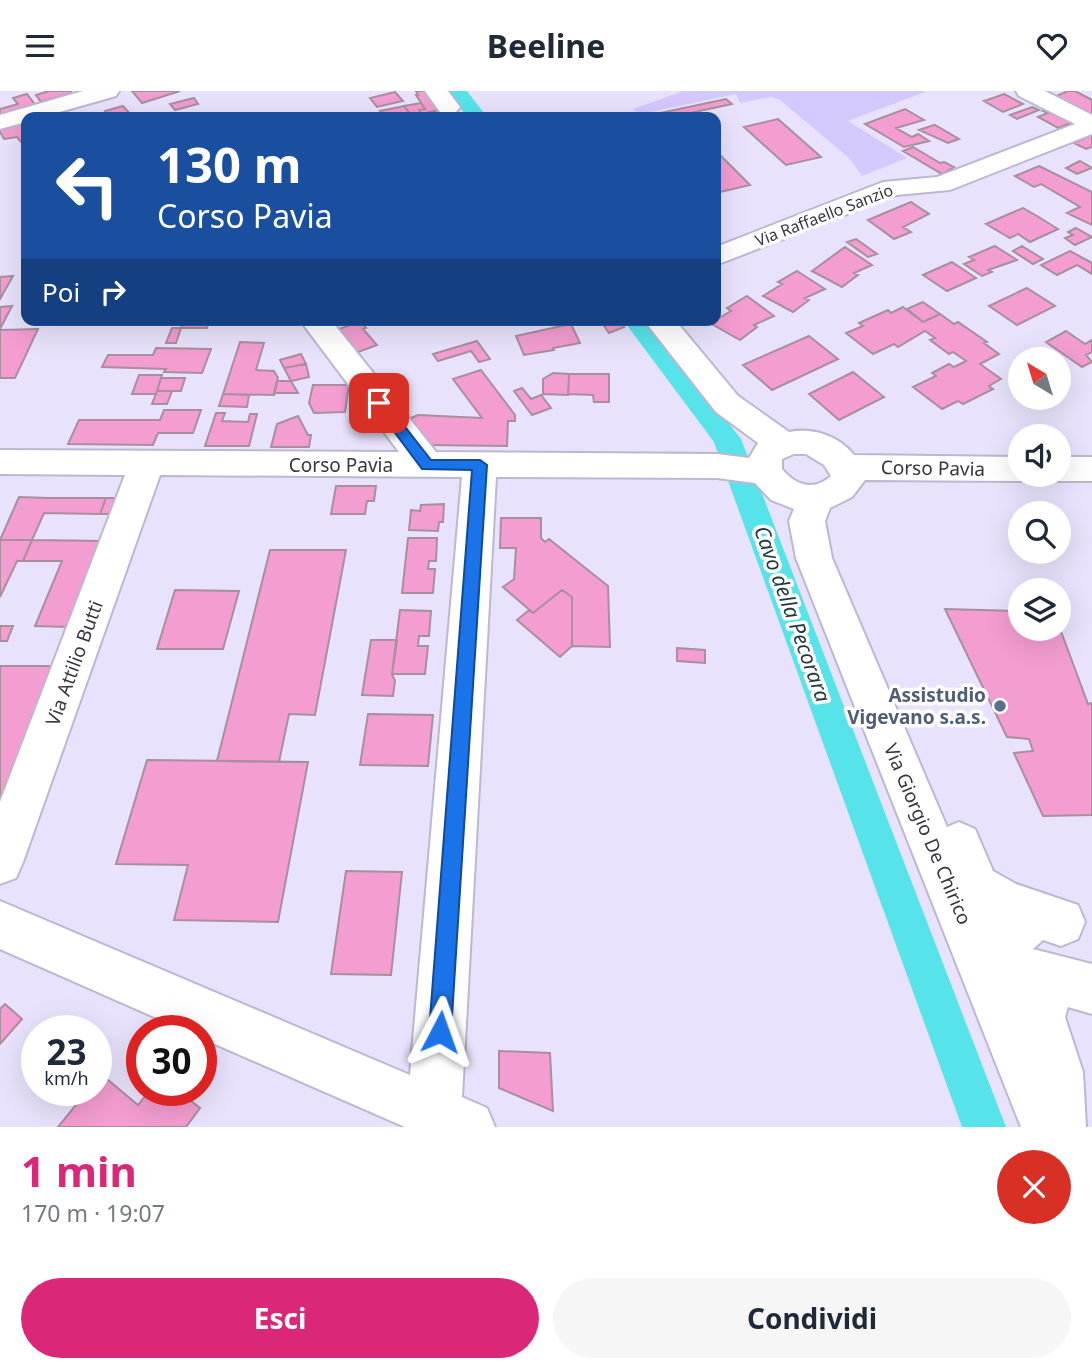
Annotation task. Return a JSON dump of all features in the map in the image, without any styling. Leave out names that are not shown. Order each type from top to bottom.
[{"type":"street","points":[[35,112],[108,91]]},
{"type":"street","points":[[1027,91],[1092,125]]},
{"type":"street","points":[[0,122],[21,116]]},
{"type":"street","name":"Via Raffaello Sanzio","points":[[721,255],[892,187],[941,185],[1092,125]]},
{"type":"street","points":[[320,326],[427,465]]},
{"type":"street","points":[[664,326],[770,462],[783,492],[798,498],[830,496],[841,489],[849,478],[845,467]]},
{"type":"street","name":"Corso Pavia","points":[[0,462],[717,466],[770,462],[796,441],[826,447],[838,456],[845,467],[1008,469]]},
{"type":"street","name":"Via Attilio Butti","points":[[0,862],[147,463]]},
{"type":"street","points":[[0,925],[451,1120],[480,465]]},
{"type":"street","points":[[1071,469],[1092,470]]},
{"type":"street","name":"Via Giorgio De Chirico","points":[[815,499],[807,521],[814,558],[1048,1127]]},
{"type":"street","points":[[908,784],[949,820],[976,887],[1006,904],[1049,918],[981,961]]},
{"type":"street","points":[[981,961],[1072,983],[1040,1017],[1057,1072],[1059,1127]]},
{"type":"shaded area","points":[[683,91],[925,92],[848,121],[907,158],[862,176],[849,158],[780,100],[771,97],[740,103],[736,94],[650,112],[637,112],[633,109]]},
{"type":"building","points":[[49,91],[72,93],[41,102],[36,95]]},
{"type":"building","points":[[132,91],[180,91],[142,103]]},
{"type":"building","points":[[416,91],[431,91],[444,109],[420,112],[419,110],[425,109]]},
{"type":"building","points":[[1075,91],[1092,100],[1092,114],[1054,97]]},
{"type":"building","points":[[395,92],[403,101],[377,107],[370,98]]},
{"type":"building","points":[[27,94],[37,107],[0,117],[0,109],[18,104],[13,98]]},
{"type":"building","points":[[1004,94],[1023,104],[1003,112],[984,101]]},
{"type":"building","points":[[194,98],[198,104],[175,110],[170,104]]},
{"type":"building","points":[[726,99],[732,104],[695,112],[664,112]]},
{"type":"building","points":[[421,103],[425,109],[409,112],[404,106]]},
{"type":"building","points":[[123,106],[128,112],[106,112]]},
{"type":"building","points":[[404,106],[409,112],[381,112]]},
{"type":"building","points":[[1032,107],[1039,110],[1017,119],[1010,115]]},
{"type":"building","points":[[905,109],[924,120],[896,128],[912,137],[918,134],[929,141],[904,147],[865,124]]},
{"type":"building","points":[[1049,109],[1074,122],[1058,128],[1038,117],[1048,113],[1043,111]]},
{"type":"building","points":[[778,119],[821,157],[786,165],[744,127]]},
{"type":"building","points":[[21,121],[21,142],[17,137],[4,139],[0,127]]},
{"type":"building","points":[[934,125],[959,139],[948,143],[919,130]]},
{"type":"building","points":[[1092,135],[1092,147],[1086,149],[1074,143]]},
{"type":"building","points":[[913,147],[940,163],[954,167],[942,174],[903,151]]},
{"type":"building","points":[[721,156],[750,185],[721,192]]},
{"type":"building","points":[[1080,161],[1092,168],[1077,174],[1066,168]]},
{"type":"building","points":[[1039,166],[1092,192],[1092,225],[1067,213],[1080,207],[1041,184],[1034,187],[1015,176]]},
{"type":"building","points":[[911,202],[929,214],[903,227],[911,232],[894,239],[868,220]]},
{"type":"building","points":[[1023,208],[1058,229],[1030,242],[1018,234],[1010,238],[986,224]]},
{"type":"building","points":[[1076,228],[1092,237],[1075,245],[1065,238],[1073,235],[1068,232]]},
{"type":"building","points":[[856,239],[877,254],[868,257],[847,242]]},
{"type":"building","points":[[995,246],[1017,260],[988,270],[992,272],[982,276],[964,264],[974,260],[969,257]]},
{"type":"building","points":[[1022,246],[1043,259],[1033,264],[1013,251]]},
{"type":"building","points":[[845,247],[872,265],[854,273],[858,275],[842,287],[812,271]]},
{"type":"building","points":[[1070,251],[1092,263],[1092,274],[1077,265],[1057,275],[1041,265]]},
{"type":"building","points":[[952,262],[976,278],[947,291],[923,275]]},
{"type":"building","points":[[797,271],[825,289],[805,298],[809,300],[793,312],[763,296],[782,284],[778,282]]},
{"type":"building","points":[[13,276],[0,299],[0,277]]},
{"type":"building","points":[[1027,288],[1055,306],[1017,325],[989,306]]},
{"type":"building","points":[[747,296],[774,316],[754,325],[757,327],[740,340],[715,326],[721,326],[721,317],[731,311],[727,308]]},
{"type":"building","points":[[923,302],[940,314],[923,322],[907,309]]},
{"type":"building","points":[[12,306],[0,329],[0,307]]},
{"type":"building","points":[[903,307],[923,322],[940,314],[954,324],[958,322],[987,342],[984,343],[999,354],[980,364],[1001,379],[989,386],[993,389],[963,404],[958,401],[942,409],[913,387],[936,376],[932,373],[949,364],[954,367],[966,361],[953,352],[949,354],[930,340],[935,338],[925,331],[898,347],[894,344],[873,354],[846,333],[863,326],[859,323],[888,310],[891,313]]},
{"type":"building","points":[[182,326],[208,326],[207,328],[181,328]]},
{"type":"building","points":[[347,326],[365,326],[366,328],[363,329],[377,345],[350,355],[331,332]]},
{"type":"building","points":[[572,326],[580,343],[524,355],[516,336]]},
{"type":"building","points":[[604,326],[624,327],[609,333]]},
{"type":"building","points":[[172,328],[181,328],[176,343],[166,343]]},
{"type":"building","points":[[38,329],[15,378],[0,378],[0,330]]},
{"type":"building","points":[[1066,331],[1085,344],[1092,340],[1092,352],[1086,355],[1092,362],[1082,367],[1071,359],[1071,347],[1053,347],[1046,342]]},
{"type":"building","points":[[809,336],[838,359],[772,390],[743,365]]},
{"type":"building","points":[[477,341],[490,359],[479,362],[471,351],[438,361],[433,354]]},
{"type":"building","points":[[240,342],[264,343],[256,370],[274,371],[278,378],[274,395],[223,394]]},
{"type":"building","points":[[156,348],[211,349],[202,373],[102,367],[108,355],[153,355]]},
{"type":"building","points":[[301,354],[306,364],[284,368],[280,360]]},
{"type":"building","points":[[306,364],[309,377],[291,381],[284,368]]},
{"type":"building","points":[[481,370],[515,415],[515,421],[508,421],[507,446],[425,445],[404,421],[418,415],[482,418],[453,379]]},
{"type":"building","points":[[853,372],[884,397],[839,420],[809,394]]},
{"type":"building","points":[[553,373],[569,374],[568,395],[543,394],[543,379]]},
{"type":"building","points":[[569,374],[609,374],[609,402],[594,402],[593,395],[568,394]]},
{"type":"building","points":[[139,375],[162,375],[156,394],[132,394]]},
{"type":"building","points":[[161,378],[185,378],[181,391],[157,391]]},
{"type":"building","points":[[277,381],[291,381],[298,393],[274,393]]},
{"type":"building","points":[[313,385],[349,385],[345,412],[314,413],[309,403]]},
{"type":"building","points":[[522,388],[531,399],[541,395],[551,408],[532,415],[514,391]]},
{"type":"building","points":[[157,391],[172,391],[167,404],[152,404]]},
{"type":"building","points":[[223,394],[249,395],[247,407],[219,406]]},
{"type":"building","points":[[164,410],[201,410],[193,433],[158,433],[153,445],[68,444],[79,420],[160,420]]},
{"type":"building","points":[[216,413],[225,413],[222,421],[248,422],[250,414],[257,414],[249,446],[205,446]]},
{"type":"building","points":[[298,416],[308,435],[311,435],[309,447],[271,447],[277,424]]},
{"type":"building","points":[[336,486],[376,486],[374,501],[367,501],[365,514],[331,514]]},
{"type":"building","points":[[19,497],[106,498],[100,514],[44,513],[32,540],[0,540]]},
{"type":"building","points":[[106,498],[119,498],[113,514],[100,514]]},
{"type":"building","points":[[444,504],[443,522],[439,522],[438,531],[409,530],[411,510],[420,511],[421,505]]},
{"type":"building","points":[[501,518],[541,518],[541,538],[545,542],[549,539],[608,586],[610,647],[572,646],[572,597],[562,590],[533,613],[503,587],[514,579],[516,548],[500,548]]},
{"type":"building","points":[[408,538],[437,538],[436,561],[429,561],[428,569],[435,569],[433,593],[402,593]]},
{"type":"building","points":[[0,540],[32,540],[23,561],[17,561],[0,597]]},
{"type":"building","points":[[32,540],[104,541],[70,627],[35,626],[62,561],[23,561]]},
{"type":"building","points":[[270,550],[346,550],[315,715],[289,714],[279,762],[217,761]]},
{"type":"building","points":[[175,590],[239,591],[223,649],[157,649]]},
{"type":"building","points":[[562,590],[572,597],[572,646],[560,657],[517,620],[529,610],[533,613]]},
{"type":"building","points":[[945,609],[1008,611],[1008,641],[1065,641],[1088,704],[1092,703],[1092,815],[1043,816],[1014,753],[1033,751],[1029,739],[1007,737]]},
{"type":"building","points":[[400,610],[431,611],[429,636],[419,636],[418,646],[428,646],[425,674],[392,674]]},
{"type":"building","points":[[0,626],[13,626],[7,641],[0,641]]},
{"type":"building","points":[[371,640],[397,640],[392,674],[395,681],[393,696],[362,695]]},
{"type":"building","points":[[677,648],[705,650],[705,663],[677,661]]},
{"type":"building","points":[[0,666],[55,666],[0,813]]},
{"type":"building","points":[[368,714],[433,715],[428,766],[360,765]]},
{"type":"building","points":[[147,760],[308,762],[278,922],[174,920],[188,865],[116,864]]},
{"type":"building","points":[[346,871],[402,872],[391,975],[331,974]]},
{"type":"building","points":[[5,1004],[21,1020],[0,1044],[0,1009]]},
{"type":"building","points":[[499,1051],[550,1053],[553,1111],[499,1088]]},
{"type":"building","points":[[112,1083],[126,1095],[126,1106],[200,1108],[186,1127],[58,1127],[75,1106],[112,1106]]},
{"type":"waterway","name":"Cavo della Pecorara","points":[[457,91],[473,112]]},
{"type":"waterway","name":"Cavo della Pecorara","points":[[640,326],[727,439],[984,1127]]},
{"type":"place","name":"Assistudio Vigevano s.a.s.","points":[[1000,706]]},
{"type":"route","points":[[379,403],[427,465],[480,465],[440,1032]]}]
